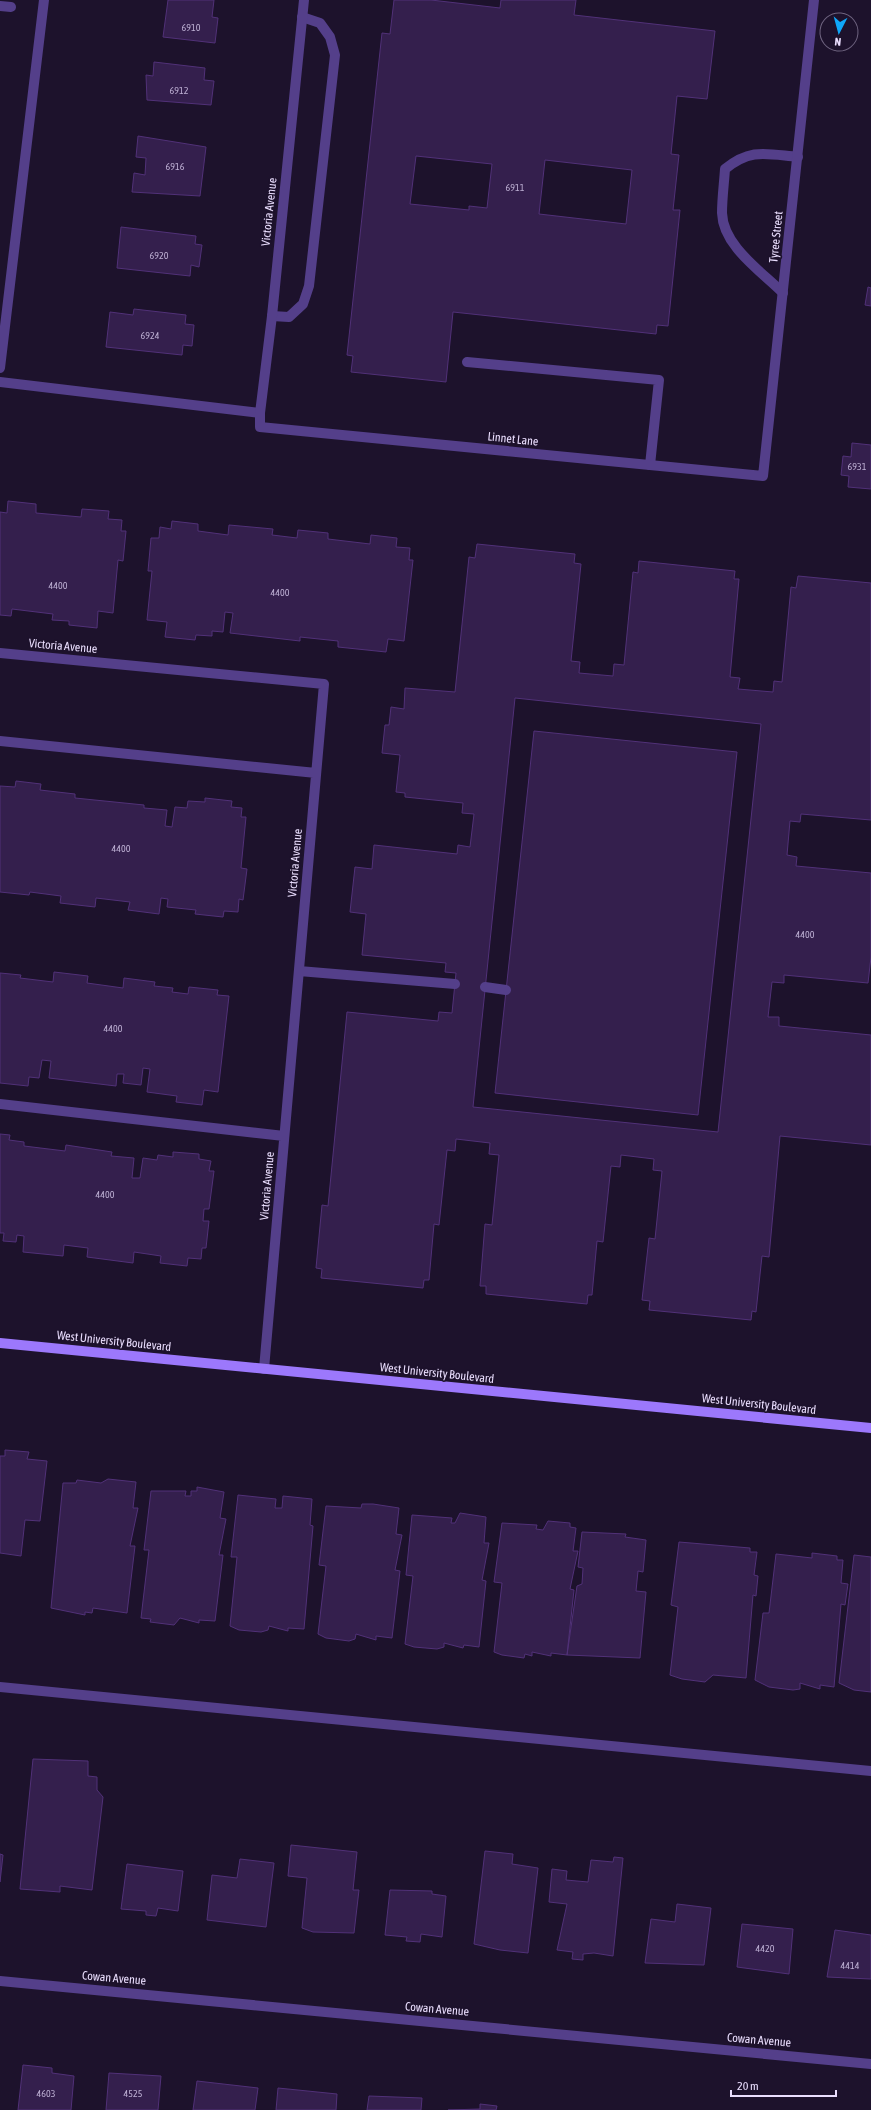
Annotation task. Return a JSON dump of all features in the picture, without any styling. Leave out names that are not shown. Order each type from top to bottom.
[{"type":"street","points":[[0,368],[44,0]]},
{"type":"street","name":"Victoria Avenue","points":[[260,427],[260,412],[272,316],[304,0]]},
{"type":"street","name":"Tyree Street","points":[[763,476],[814,0]]},
{"type":"street","points":[[0,6],[11,7]]},
{"type":"street","points":[[272,316],[289,317],[303,304],[309,286],[335,55],[330,37],[320,23],[302,17]]},
{"type":"street","points":[[783,293],[728,237],[722,214],[725,169],[739,158],[758,154],[798,157]]},
{"type":"street","points":[[467,362],[659,380],[650,465]]},
{"type":"street","points":[[0,382],[260,412]]},
{"type":"street","name":"Linnet Lane","points":[[260,427],[763,476]]},
{"type":"street","name":"Victoria Avenue","points":[[0,653],[324,684],[264,1369]]},
{"type":"street","points":[[0,741],[316,773]]},
{"type":"street","points":[[299,971],[455,984]]},
{"type":"street","points":[[485,987],[506,990]]},
{"type":"street","points":[[0,1104],[284,1136]]},
{"type":"street","name":"West University Boulevard","points":[[0,1343],[871,1428]]},
{"type":"street","points":[[0,1687],[871,1771]]},
{"type":"street","name":"Cowan Avenue","points":[[0,1981],[871,2064]]},
{"type":"building","points":[[168,0],[214,0],[212,17],[218,18],[215,43],[163,37]]},
{"type":"building","points":[[394,0],[431,0],[500,8],[501,0],[576,0],[574,15],[715,31],[707,99],[677,96],[671,154],[679,155],[673,210],[680,210],[668,326],[657,325],[656,334],[453,312],[446,382],[351,372],[353,356],[347,355],[382,33],[390,34]],"holes":[[[416,156],[492,164],[487,208],[469,206],[469,210],[410,204]],[[545,160],[632,170],[626,224],[539,214]]]},
{"type":"building","points":[[154,62],[205,68],[204,80],[214,81],[211,105],[147,100],[146,75],[153,76]]},
{"type":"building","points":[[138,136],[206,147],[200,196],[132,192],[134,173],[145,175],[146,158],[136,157]]},
{"type":"building","points":[[121,227],[196,236],[195,244],[202,245],[199,267],[191,265],[190,276],[117,268]]},
{"type":"building","points":[[868,287],[871,288],[871,306],[865,305]]},
{"type":"building","points":[[134,309],[186,315],[185,324],[194,325],[192,346],[183,345],[182,355],[106,347],[110,312],[133,315]]},
{"type":"building","points":[[852,443],[871,445],[871,489],[848,487],[849,476],[841,475],[843,456],[851,457]]},
{"type":"building","points":[[8,501],[36,504],[36,513],[81,517],[82,509],[109,511],[108,519],[122,520],[121,531],[126,531],[123,561],[118,560],[113,613],[98,611],[97,628],[69,625],[69,621],[52,620],[53,614],[12,609],[11,616],[0,615],[0,512],[7,513]]},
{"type":"building","points":[[172,521],[198,524],[198,531],[228,535],[229,525],[273,529],[272,535],[297,538],[298,530],[328,533],[328,539],[370,544],[371,535],[397,538],[396,547],[410,548],[409,560],[413,560],[404,641],[388,639],[386,652],[338,647],[338,641],[300,637],[300,641],[230,633],[233,613],[225,612],[223,632],[212,631],[212,636],[196,635],[195,640],[165,637],[167,622],[147,620],[152,571],[148,571],[151,538],[159,538],[160,527],[171,529]]},
{"type":"building","points":[[477,544],[575,554],[574,563],[581,564],[571,661],[580,662],[579,673],[613,676],[614,664],[624,665],[633,572],[638,573],[639,561],[735,571],[734,579],[739,579],[730,677],[740,678],[738,689],[773,692],[774,681],[782,682],[791,587],[796,588],[798,576],[871,583],[871,820],[801,814],[800,822],[790,821],[787,855],[797,857],[796,866],[871,873],[871,957],[868,983],[784,975],[784,983],[772,982],[768,1017],[779,1017],[779,1026],[871,1035],[871,1145],[780,1136],[769,1257],[762,1256],[756,1312],[752,1311],[751,1320],[649,1310],[650,1301],[642,1300],[649,1238],[655,1239],[662,1171],[653,1170],[654,1159],[621,1155],[620,1167],[611,1166],[603,1242],[597,1241],[592,1295],[588,1295],[587,1304],[486,1294],[486,1286],[480,1286],[485,1224],[492,1225],[499,1155],[489,1154],[490,1143],[456,1139],[455,1151],[447,1150],[439,1225],[434,1224],[429,1280],[424,1280],[423,1288],[321,1278],[322,1269],[316,1268],[322,1205],[328,1206],[347,1012],[438,1021],[439,1012],[452,1013],[456,973],[445,972],[446,963],[362,955],[366,914],[350,912],[355,867],[372,869],[374,845],[457,854],[458,845],[470,847],[474,814],[462,813],[463,803],[405,797],[405,793],[396,792],[400,755],[382,753],[385,725],[389,725],[391,707],[404,709],[405,688],[455,692],[469,557],[475,558]],"holes":[[[515,698],[761,724],[718,1132],[473,1107]]]},
{"type":"building","points":[[534,731],[737,752],[698,1115],[495,1093]]},
{"type":"building","points":[[16,781],[41,784],[40,790],[75,794],[75,798],[144,805],[144,808],[167,810],[165,826],[172,827],[175,807],[187,808],[188,801],[205,802],[205,798],[232,801],[231,807],[242,808],[241,817],[246,817],[241,868],[247,869],[243,900],[239,899],[238,912],[224,911],[223,917],[195,914],[196,910],[167,907],[168,899],[161,898],[159,914],[128,910],[130,902],[96,898],[95,907],[60,903],[61,896],[30,892],[29,895],[0,892],[0,786],[15,787]]},
{"type":"building","points":[[54,972],[88,976],[87,983],[123,988],[124,978],[155,982],[154,986],[173,988],[172,992],[188,994],[189,987],[218,990],[217,995],[229,996],[218,1092],[204,1090],[202,1105],[176,1102],[177,1096],[147,1092],[150,1069],[143,1068],[141,1085],[123,1083],[124,1074],[117,1074],[116,1086],[49,1078],[51,1061],[42,1060],[39,1078],[29,1077],[28,1086],[0,1083],[0,973],[21,975],[20,978],[53,982]]},
{"type":"building","points":[[0,1134],[10,1135],[9,1140],[24,1142],[24,1146],[65,1151],[66,1145],[112,1152],[111,1156],[134,1158],[132,1178],[140,1178],[143,1158],[157,1160],[158,1155],[173,1157],[173,1152],[199,1154],[199,1159],[211,1161],[209,1171],[214,1171],[209,1209],[204,1209],[203,1221],[209,1221],[206,1248],[202,1248],[201,1259],[188,1258],[187,1266],[160,1263],[161,1256],[134,1252],[133,1263],[87,1257],[88,1248],[64,1245],[63,1256],[23,1252],[24,1236],[17,1235],[16,1242],[3,1241],[4,1233],[0,1233]]},
{"type":"building","points":[[5,1450],[29,1452],[27,1459],[47,1461],[40,1521],[25,1520],[21,1556],[0,1553],[0,1456],[5,1456]]},
{"type":"building","points":[[108,1479],[136,1482],[133,1508],[138,1508],[130,1546],[135,1546],[127,1613],[93,1608],[92,1613],[85,1612],[85,1615],[51,1608],[63,1483],[76,1483],[77,1480],[101,1483]]},
{"type":"building","points":[[197,1487],[224,1492],[220,1518],[226,1519],[219,1555],[223,1555],[215,1621],[199,1620],[199,1623],[180,1618],[174,1625],[150,1622],[151,1619],[141,1618],[149,1550],[144,1550],[151,1491],[186,1491],[185,1496],[191,1496],[191,1491],[197,1491]]},
{"type":"building","points":[[238,1495],[276,1499],[275,1508],[282,1508],[283,1496],[312,1499],[310,1525],[313,1526],[304,1629],[288,1628],[288,1631],[269,1626],[268,1630],[261,1632],[239,1630],[230,1626],[237,1557],[231,1557]]},
{"type":"building","points":[[362,1504],[399,1508],[396,1534],[402,1535],[395,1570],[400,1571],[392,1638],[376,1636],[376,1640],[356,1634],[355,1639],[349,1641],[326,1638],[318,1634],[326,1566],[319,1565],[326,1506],[361,1508]]},
{"type":"building","points":[[460,1513],[486,1517],[484,1543],[489,1543],[482,1580],[486,1581],[479,1647],[464,1645],[463,1648],[444,1643],[444,1647],[437,1649],[414,1647],[405,1644],[413,1576],[406,1575],[412,1515],[452,1518],[451,1523],[455,1523]]},
{"type":"building","points":[[548,1521],[570,1523],[570,1527],[576,1528],[573,1551],[578,1551],[570,1589],[574,1590],[567,1655],[551,1653],[551,1656],[532,1652],[532,1656],[525,1654],[524,1658],[502,1655],[494,1652],[502,1583],[494,1582],[502,1523],[537,1525],[536,1529],[543,1530]]},
{"type":"building","points":[[582,1532],[626,1534],[625,1537],[646,1540],[643,1572],[638,1571],[636,1591],[646,1592],[640,1658],[567,1655],[577,1586],[582,1584],[583,1568],[578,1567]]},
{"type":"building","points":[[679,1542],[750,1548],[750,1552],[757,1552],[754,1575],[758,1576],[756,1596],[753,1595],[746,1678],[713,1675],[705,1682],[682,1679],[670,1675],[678,1607],[671,1605]]},
{"type":"building","points":[[812,1553],[837,1556],[837,1560],[843,1560],[841,1583],[848,1584],[845,1605],[841,1604],[834,1687],[820,1685],[820,1689],[800,1683],[800,1689],[793,1690],[769,1687],[755,1680],[763,1613],[769,1613],[776,1554],[812,1558]]},
{"type":"building","points":[[854,1555],[871,1557],[871,1692],[854,1690],[839,1683]]},
{"type":"building","points":[[33,1759],[88,1761],[88,1776],[97,1777],[97,1790],[103,1797],[92,1890],[60,1886],[60,1892],[20,1889]]},
{"type":"building","points":[[291,1845],[357,1852],[353,1890],[359,1890],[354,1933],[313,1932],[302,1928],[307,1878],[288,1876]]},
{"type":"building","points":[[485,1851],[513,1854],[512,1864],[538,1868],[528,1953],[500,1950],[474,1944]]},
{"type":"building","points":[[0,1854],[3,1855],[0,1882]]},
{"type":"building","points":[[614,1857],[623,1858],[613,1956],[594,1953],[583,1954],[583,1960],[572,1959],[573,1952],[557,1950],[567,1904],[549,1902],[552,1869],[567,1871],[566,1880],[588,1882],[591,1860],[613,1862]]},
{"type":"building","points":[[240,1859],[274,1863],[266,1927],[207,1920],[212,1875],[237,1878]]},
{"type":"building","points":[[127,1864],[183,1871],[178,1911],[158,1908],[156,1916],[146,1915],[146,1911],[121,1909]]},
{"type":"building","points":[[390,1890],[432,1891],[432,1894],[446,1896],[442,1937],[421,1934],[420,1942],[406,1941],[407,1937],[385,1935]]},
{"type":"building","points":[[677,1904],[711,1908],[704,1965],[645,1963],[651,1919],[675,1922]]},
{"type":"building","points":[[742,1924],[793,1929],[789,1974],[737,1967]]},
{"type":"building","points":[[835,1930],[871,1935],[871,1979],[827,1977]]},
{"type":"building","points":[[23,2065],[52,2068],[52,2073],[74,2076],[71,2110],[18,2110]]},
{"type":"building","points":[[109,2073],[161,2076],[158,2110],[106,2110]]},
{"type":"building","points":[[197,2081],[258,2088],[255,2110],[193,2110]]},
{"type":"building","points":[[278,2088],[337,2094],[336,2110],[276,2110]]},
{"type":"building","points":[[369,2096],[422,2098],[421,2110],[367,2110]]},
{"type":"building","points":[[480,2104],[497,2106],[496,2110],[448,2110],[480,2109]]}]
